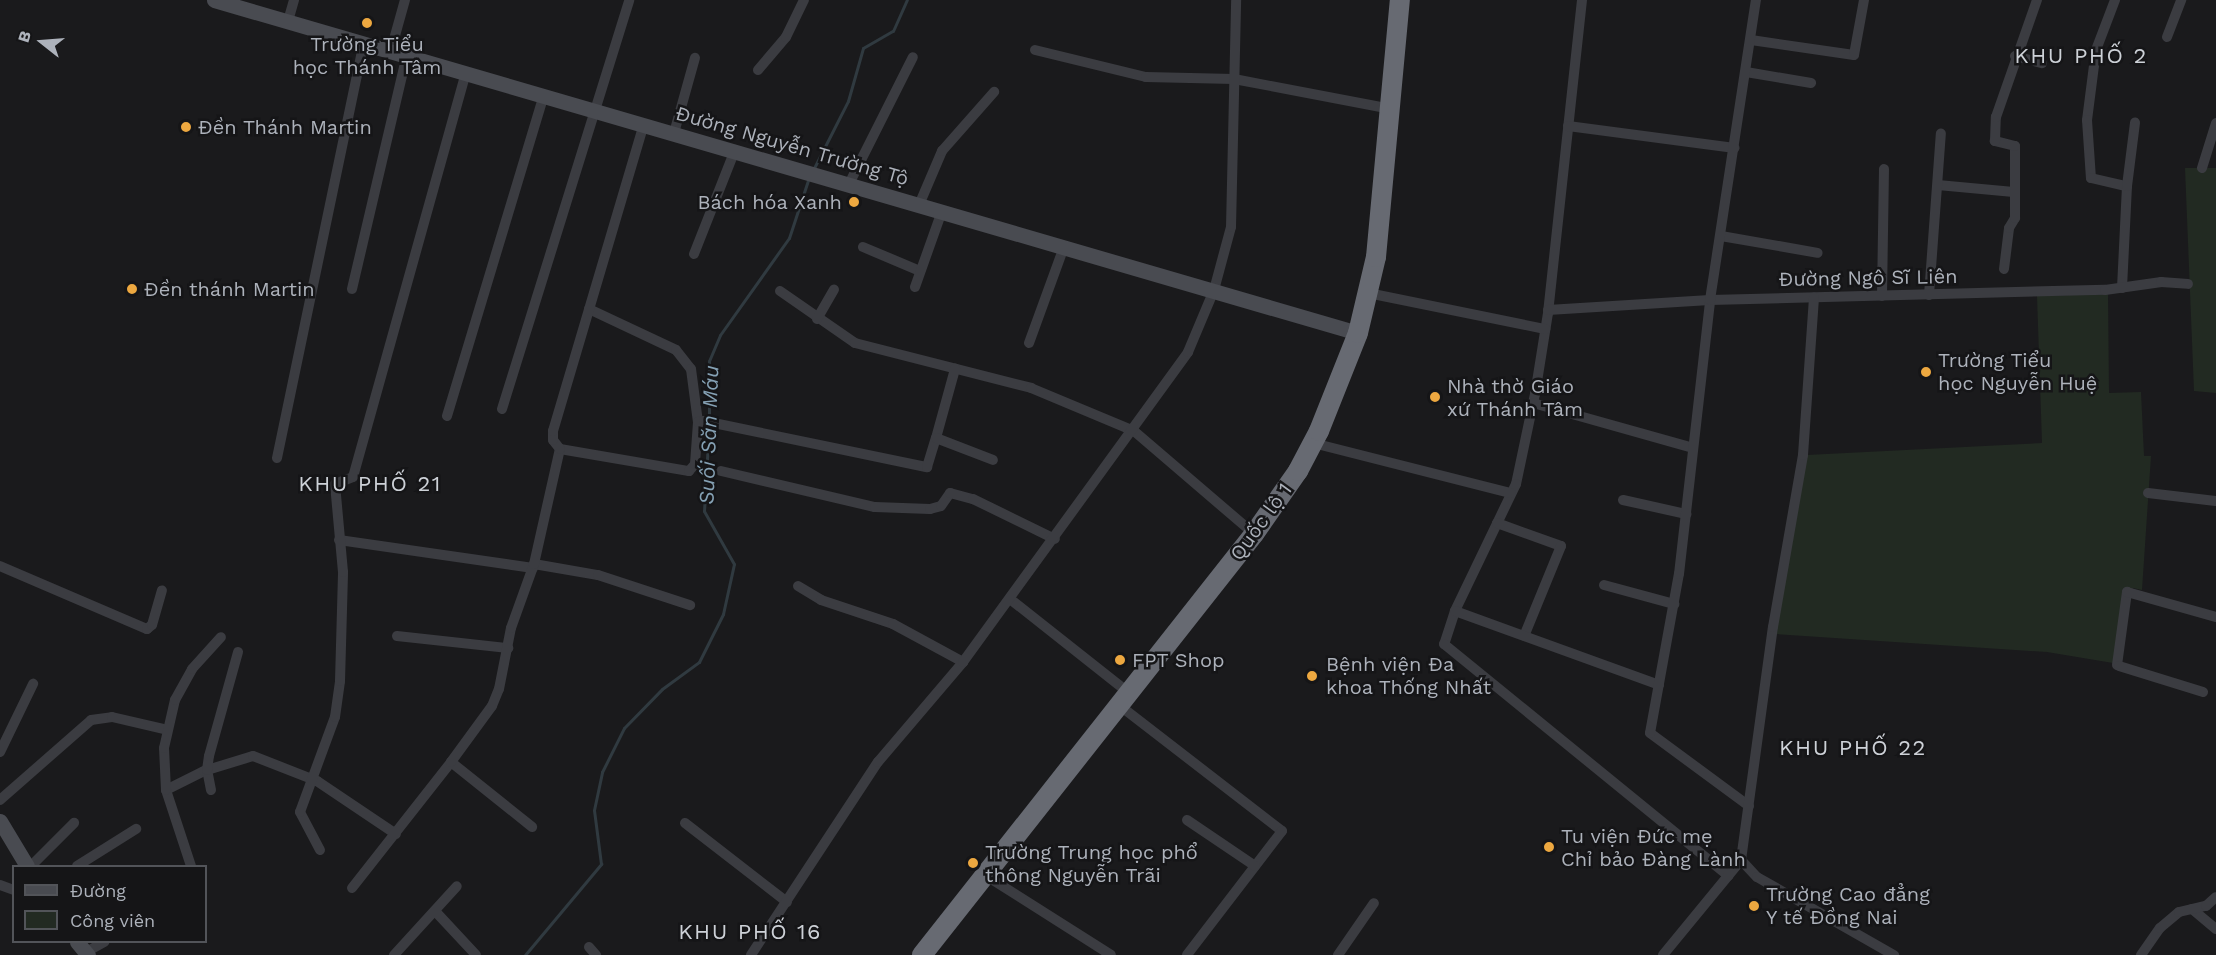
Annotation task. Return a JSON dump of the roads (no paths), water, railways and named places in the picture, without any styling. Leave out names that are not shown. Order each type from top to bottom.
[{"type":"highway","name":"Quốc lộ 1","points":[[922,955],[1254,534],[1298,471],[1313,443],[1358,333],[1376,257],[1400,0]]},
{"type":"main road","name":"Đường Nguyễn Trường Tộ","points":[[223,1],[1358,333]]},
{"type":"main road","points":[[0,821],[28,865]]},
{"type":"street","points":[[288,21],[294,0]]},
{"type":"street","points":[[391,50],[405,0]]},
{"type":"street","points":[[502,409],[629,0]]},
{"type":"street","points":[[758,70],[786,37],[804,0]]},
{"type":"street","points":[[751,955],[878,762],[963,662],[1134,431],[1188,352],[1214,290],[1235,203],[1236,0]]},
{"type":"street","points":[[1582,0],[1548,310],[1533,403],[1511,494],[1455,611],[1444,644],[1728,876]]},
{"type":"street","points":[[1749,806],[1650,733],[1674,604],[1710,300],[1756,0]]},
{"type":"street","points":[[1751,40],[1854,55],[1864,0]]},
{"type":"street","points":[[2004,269],[2009,228],[2015,218],[2015,146],[1995,141],[1999,100],[2037,0]]},
{"type":"street","points":[[2115,0],[2096,50],[2087,120],[2092,149],[2091,178],[2127,186]]},
{"type":"street","points":[[2167,37],[2181,0]]},
{"type":"street","points":[[277,458],[364,43]]},
{"type":"street","points":[[1035,50],[1146,77],[1234,79],[1391,109]]},
{"type":"street","points":[[352,289],[407,55]]},
{"type":"street","points":[[2015,56],[2042,63]]},
{"type":"street","points":[[849,184],[913,57]]},
{"type":"street","points":[[674,133],[695,58]]},
{"type":"street","points":[[320,850],[300,812],[336,717],[340,681],[343,628],[335,484],[353,477],[466,72]]},
{"type":"street","points":[[1746,72],[1810,83]]},
{"type":"street","points":[[919,205],[942,151],[994,92]]},
{"type":"street","points":[[447,416],[544,95]]},
{"type":"street","points":[[2122,288],[2127,186],[2135,123]]},
{"type":"street","points":[[2202,168],[2216,123]]},
{"type":"street","points":[[589,309],[676,350],[691,369],[701,421],[695,464],[689,471],[560,448],[553,440],[553,431],[589,309],[644,124]]},
{"type":"street","points":[[1568,126],[1735,148]]},
{"type":"street","points":[[1929,295],[1941,133]]},
{"type":"street","points":[[694,254],[735,150]]},
{"type":"street","points":[[1882,296],[1884,169]]},
{"type":"street","points":[[1938,185],[2014,192]]},
{"type":"street","points":[[915,287],[942,211]]},
{"type":"street","points":[[1721,236],[1818,254]]},
{"type":"street","points":[[863,247],[920,271]]},
{"type":"street","points":[[1029,343],[1064,247]]},
{"type":"street","name":"Đường Ngô Sĩ Liên","points":[[1548,310],[1710,300],[1929,295],[2188,284]]},
{"type":"street","points":[[817,319],[834,289]]},
{"type":"street","points":[[780,291],[817,319],[855,343],[1030,388],[1134,431],[1254,534]]},
{"type":"street","points":[[1368,293],[1545,329]]},
{"type":"street","points":[[1663,955],[1741,860],[1773,627],[1803,456],[1814,297]]},
{"type":"street","points":[[701,421],[927,467],[956,369]]},
{"type":"street","points":[[1533,403],[1693,448]]},
{"type":"street","points":[[936,438],[993,460]]},
{"type":"street","points":[[1313,443],[1511,494]]},
{"type":"street","points":[[352,888],[396,834],[492,706],[507,648],[533,566],[560,448]]},
{"type":"street","points":[[721,471],[875,507],[930,509],[941,506],[950,493],[973,499],[1055,539]]},
{"type":"street","points":[[2148,493],[2216,501]]},
{"type":"street","points":[[1623,500],[1686,514]]},
{"type":"street","points":[[1497,523],[1561,546],[1524,636]]},
{"type":"street","points":[[339,540],[598,574],[690,604]]},
{"type":"street","points":[[0,566],[147,629],[152,627],[162,590]]},
{"type":"street","points":[[1604,585],[1674,604]]},
{"type":"street","points":[[798,586],[821,600],[893,624],[963,662]]},
{"type":"street","points":[[2203,692],[2118,666],[2127,592],[2216,617]]},
{"type":"street","points":[[1010,599],[1124,699],[1281,831],[1187,955]]},
{"type":"street","points":[[1455,611],[1659,685]]},
{"type":"street","points":[[397,636],[507,648]]},
{"type":"street","points":[[189,865],[166,790],[164,748],[175,700],[192,669],[221,637]]},
{"type":"street","points":[[212,790],[207,770],[238,652]]},
{"type":"street","points":[[0,752],[33,684]]},
{"type":"street","points":[[0,800],[91,720],[112,717],[168,730]]},
{"type":"street","points":[[166,790],[207,770],[253,756],[314,780],[396,834]]},
{"type":"street","points":[[451,762],[532,827]]},
{"type":"street","points":[[1187,820],[1255,866]]},
{"type":"street","points":[[31,865],[74,823]]},
{"type":"street","points":[[685,823],[787,902]]},
{"type":"street","points":[[80,865],[136,829]]},
{"type":"street","points":[[1741,860],[1757,877],[1894,955]]},
{"type":"street","points":[[985,874],[1093,950],[1111,955]]},
{"type":"street","points":[[394,955],[457,886]]},
{"type":"street","points":[[2141,955],[2160,928],[2180,912],[2192,909],[2216,897]]},
{"type":"street","points":[[1338,955],[1374,903]]},
{"type":"street","points":[[2192,909],[2216,929]]},
{"type":"street","points":[[435,911],[476,955]]},
{"type":"street","points":[[81,950],[101,943]]},
{"type":"waterway","name":"Suối Săn Máu","points":[[814,168],[848,101],[863,48],[893,31],[907,0]]},
{"type":"waterway","name":"Suối Săn Máu","points":[[709,419],[709,361],[720,335],[789,238],[809,177]]},
{"type":"waterway","name":"Suối Săn Máu","points":[[525,955],[601,864],[594,810],[602,772],[624,728],[662,689],[699,662],[723,614],[734,564],[704,511],[709,425]]},
{"type":"place","name":"Trường Tiểu học Thánh Tâm","points":[[367,23]]},
{"type":"place","name":"Đền Thánh Martin","points":[[186,127]]},
{"type":"place","name":"Bách hóa Xanh","points":[[854,202]]},
{"type":"place","name":"Đền thánh Martin","points":[[132,289]]},
{"type":"place","name":"Trường Tiểu học Nguyễn Huệ","points":[[1926,372]]},
{"type":"place","name":"Nhà thờ Giáo xứ Thánh Tâm","points":[[1435,397]]},
{"type":"place","name":"FPT Shop","points":[[1120,660]]},
{"type":"place","name":"Bệnh viện Đa khoa Thống Nhất","points":[[1312,676]]},
{"type":"place","name":"Tu viện Đức mẹ Chỉ bảo Đàng Lành","points":[[1549,847]]},
{"type":"place","name":"Trường Trung học phổ thông Nguyễn Trãi","points":[[973,863]]},
{"type":"place","name":"Trường Cao đẳng Y tế Đồng Nai","points":[[1754,906]]},
{"type":"district","name":"KHU PHỐ 2","points":[[2081,56]]},
{"type":"district","name":"KHU PHỐ 21","points":[[370,484]]},
{"type":"district","name":"KHU PHỐ 22","points":[[1853,748]]},
{"type":"district","name":"KHU PHỐ 16","points":[[750,932]]}]
